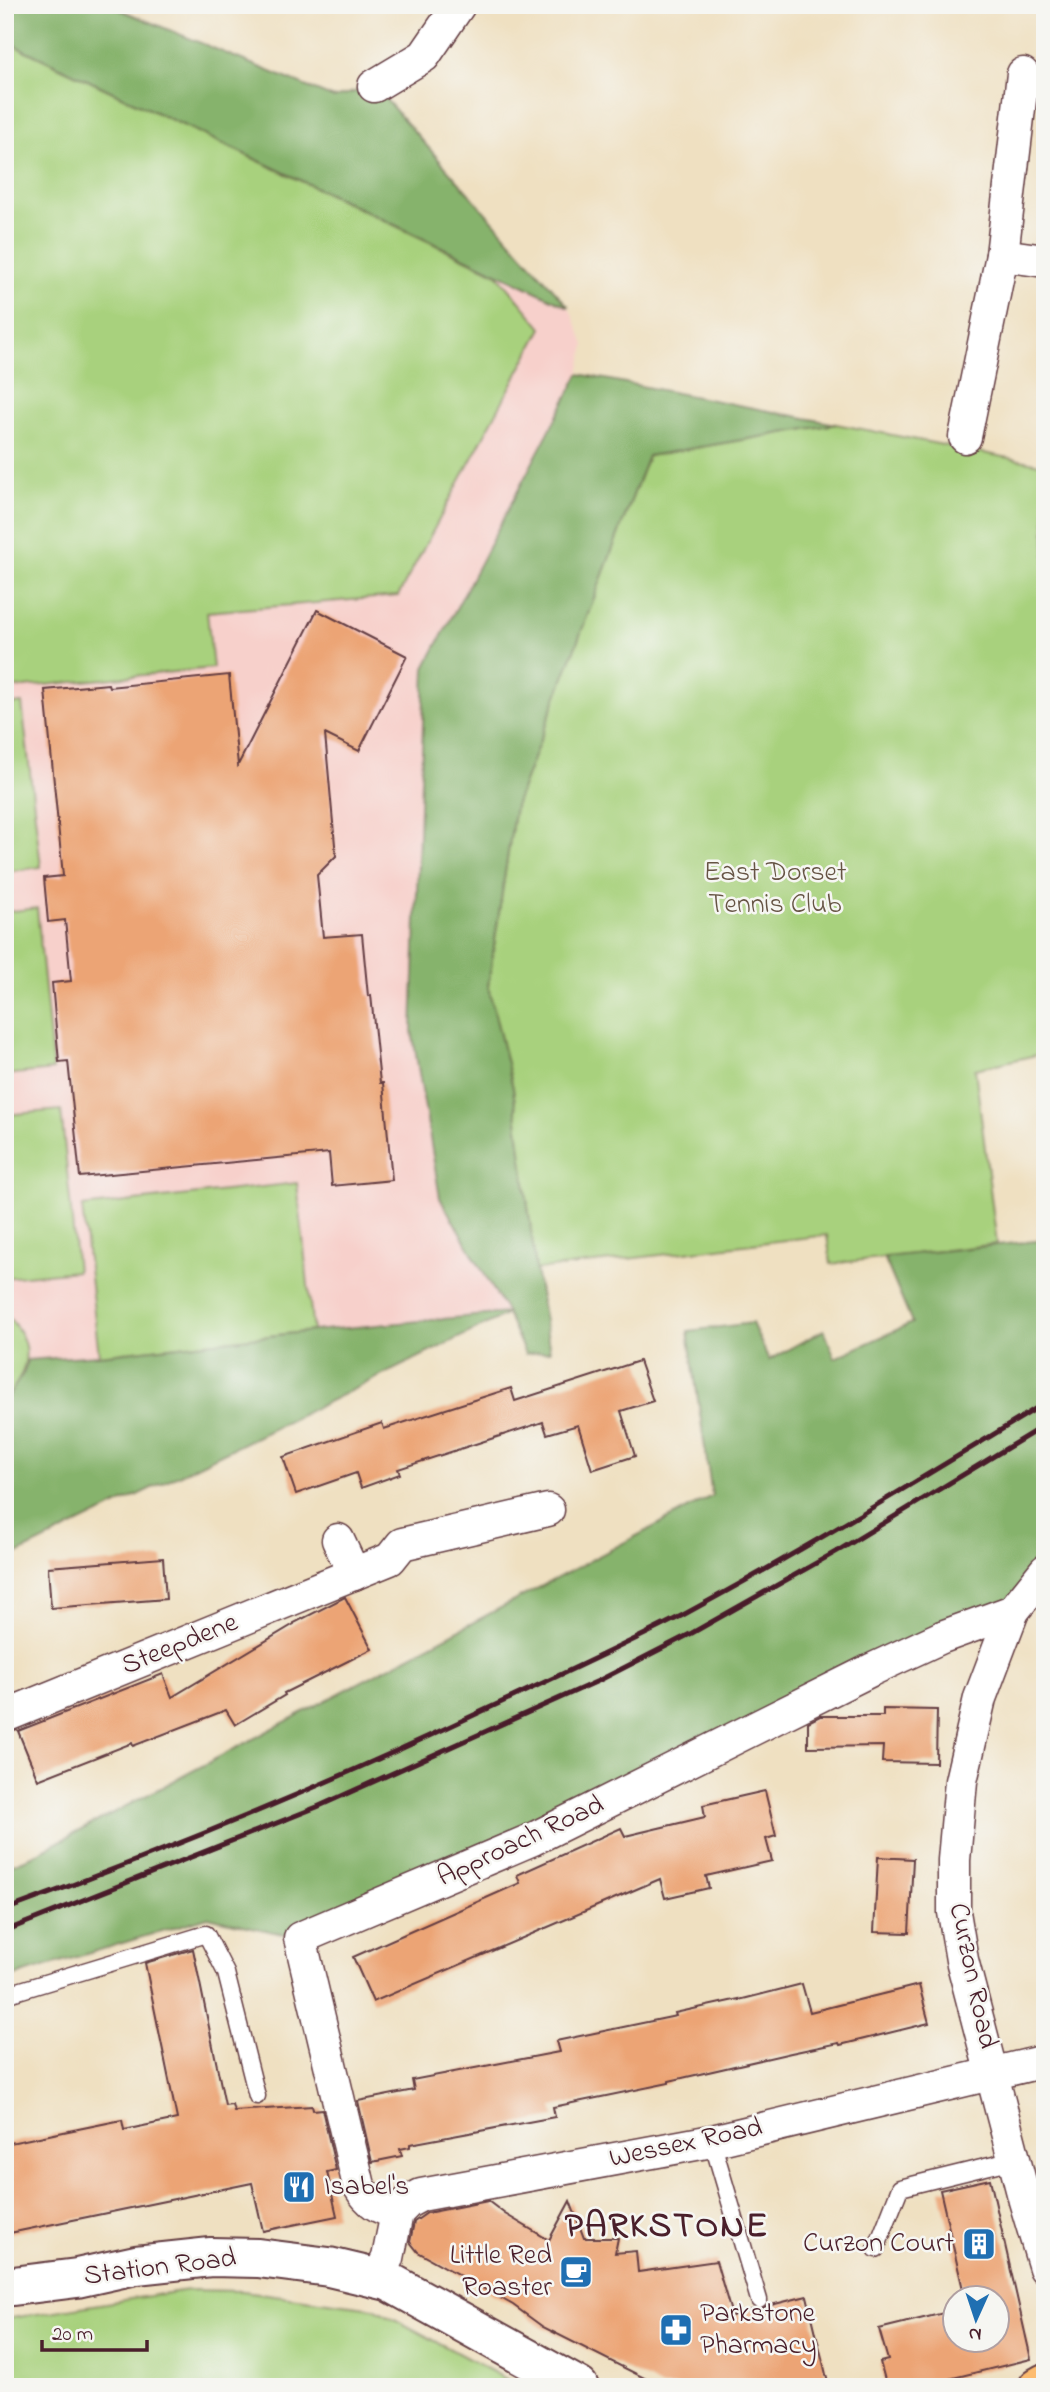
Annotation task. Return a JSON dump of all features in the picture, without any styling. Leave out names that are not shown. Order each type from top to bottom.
[{"type":"highway","points":[[1038,2387],[1045,2384]]},
{"type":"street","points":[[374,86],[424,56],[459,5]]},
{"type":"street","points":[[965,438],[1002,255],[1023,74]]},
{"type":"street","points":[[1002,255],[1045,261]]},
{"type":"street","name":"Steepdene","points":[[5,1716],[390,1559],[402,1544],[548,1510]]},
{"type":"street","points":[[338,1540],[354,1574]]},
{"type":"street","name":"Curzon Road","points":[[1045,1571],[1013,1611],[980,1698],[961,1781],[954,1860],[954,1912],[958,1936],[1014,2160],[1045,2268]]},
{"type":"street","name":"Approach Road","points":[[397,2213],[378,2208],[367,2199],[359,2186],[300,1938],[533,1839],[871,1670],[942,1637],[1013,1611]]},
{"type":"street","name":"Wessex Road","points":[[397,2213],[408,2202],[421,2195],[712,2141],[1045,2062]]},
{"type":"street","points":[[379,2278],[388,2258],[397,2213]]},
{"type":"street","name":"Station Road","points":[[5,2287],[77,2278],[136,2265],[211,2257],[258,2258],[329,2267],[388,2281],[579,2387]]},
{"type":"lane","points":[[5,1995],[206,1934],[226,1973],[257,2096]]},
{"type":"lane","points":[[712,2141],[759,2300]]},
{"type":"lane","points":[[876,2249],[900,2188],[1014,2160]]},
{"type":"shaded area","points":[[5,41],[569,307],[585,345],[579,374],[425,668],[412,1031],[440,1198],[507,1314],[27,1360],[5,1401]]},
{"type":"green space","points":[[5,5],[109,5],[334,98],[374,86],[569,307],[5,41]]},
{"type":"green space","points":[[5,41],[497,274],[542,328],[398,596],[207,612],[213,668],[5,689]]},
{"type":"green space","points":[[579,374],[836,424],[648,456],[515,806],[488,986],[513,1088],[536,1270],[550,1351],[525,1354],[507,1314],[5,1560],[5,1401],[24,1372],[27,1360],[507,1313],[440,1198],[412,1031],[425,668]]},
{"type":"green space","name":"East Dorset Tennis Club","points":[[836,424],[1045,465],[1045,1053],[975,1069],[997,1244],[831,1264],[827,1235],[536,1270],[513,1088],[488,986],[515,806],[648,456]]},
{"type":"green space","points":[[22,703],[41,867],[5,872],[5,705]]},
{"type":"green space","points":[[37,908],[53,1070],[5,1075],[5,912]]},
{"type":"green space","points":[[61,1110],[77,1271],[5,1278],[5,1115]]},
{"type":"green space","points":[[297,1183],[313,1331],[99,1355],[82,1207]]},
{"type":"green space","points":[[1045,1240],[1045,1571],[1013,1611],[300,1938],[208,1917],[5,1979],[5,1867],[30,1857],[712,1496],[688,1331],[752,1323],[769,1360],[824,1330],[835,1358],[912,1323],[884,1257]]},
{"type":"green space","points":[[5,1314],[21,1335],[26,1357],[19,1378],[5,1401]]},
{"type":"green space","points":[[187,2290],[243,2291],[374,2308],[521,2387],[5,2387],[5,2319]]},
{"type":"building","points":[[317,610],[407,656],[359,751],[325,734],[336,856],[317,875],[323,937],[362,934],[380,1083],[383,1083],[392,1180],[332,1186],[329,1153],[80,1177],[68,1061],[59,1062],[52,983],[71,981],[65,920],[48,922],[44,878],[63,876],[45,690],[108,684],[109,687],[229,675],[238,765]]},
{"type":"building","points":[[639,1361],[653,1401],[621,1411],[635,1456],[592,1470],[578,1425],[547,1434],[543,1422],[398,1469],[400,1474],[361,1488],[356,1473],[296,1494],[283,1457],[382,1423],[384,1429],[511,1388],[515,1401]]},
{"type":"building","points":[[163,1558],[166,1599],[51,1608],[48,1567]]},
{"type":"building","points":[[345,1597],[372,1649],[284,1693],[285,1695],[235,1725],[226,1710],[38,1780],[18,1731],[163,1674],[172,1697],[294,1623]]},
{"type":"building","points":[[883,1709],[937,1710],[936,1763],[882,1762],[883,1746],[808,1747],[808,1722],[820,1716],[883,1716]]},
{"type":"building","points":[[765,1791],[776,1836],[766,1839],[772,1861],[706,1876],[709,1888],[665,1898],[660,1879],[373,2002],[353,1957],[520,1883],[517,1875],[621,1828],[625,1836],[705,1817],[703,1805]]},
{"type":"building","points":[[878,1857],[913,1859],[909,1933],[874,1932]]},
{"type":"building","points":[[193,1949],[225,2105],[232,2104],[234,2111],[312,2106],[313,2110],[322,2109],[336,2170],[327,2172],[337,2216],[263,2231],[252,2183],[5,2234],[5,2144],[122,2120],[124,2130],[177,2119],[145,1963]]},
{"type":"building","points":[[802,1984],[810,2012],[919,1985],[929,2023],[553,2107],[555,2117],[410,2144],[410,2147],[400,2149],[402,2156],[372,2162],[358,2101],[414,2090],[412,2080],[559,2052],[556,2041],[676,2016],[675,2013]]},
{"type":"building","name":"Curzon Court","points":[[990,2179],[1031,2359],[916,2387],[887,2387],[880,2362],[888,2360],[879,2329],[942,2313],[942,2354],[1012,2354],[1012,2284],[962,2284],[940,2190]]},
{"type":"building","points":[[488,2201],[549,2240],[570,2201],[584,2238],[618,2238],[615,2253],[636,2251],[638,2272],[716,2261],[732,2316],[807,2296],[829,2387],[662,2387],[543,2327],[513,2305],[418,2252],[410,2242],[414,2222],[427,2213]]},
{"type":"railway","points":[[5,1910],[128,1864],[310,1789],[430,1736],[635,1639],[820,1538],[1045,1403]]},
{"type":"railway","points":[[5,1931],[317,1807],[598,1681],[692,1633],[841,1549],[1045,1425]]},
{"type":"place","name":"Isabel's","points":[[299,2187]]},
{"type":"place","name":"Curzon Court","points":[[979,2244]]},
{"type":"place","name":"Little Red Roaster","points":[[576,2272]]},
{"type":"place","name":"Parkstone Pharmacy","points":[[676,2330]]},
{"type":"district","name":"PARKSTONE","points":[[667,2227]]}]
